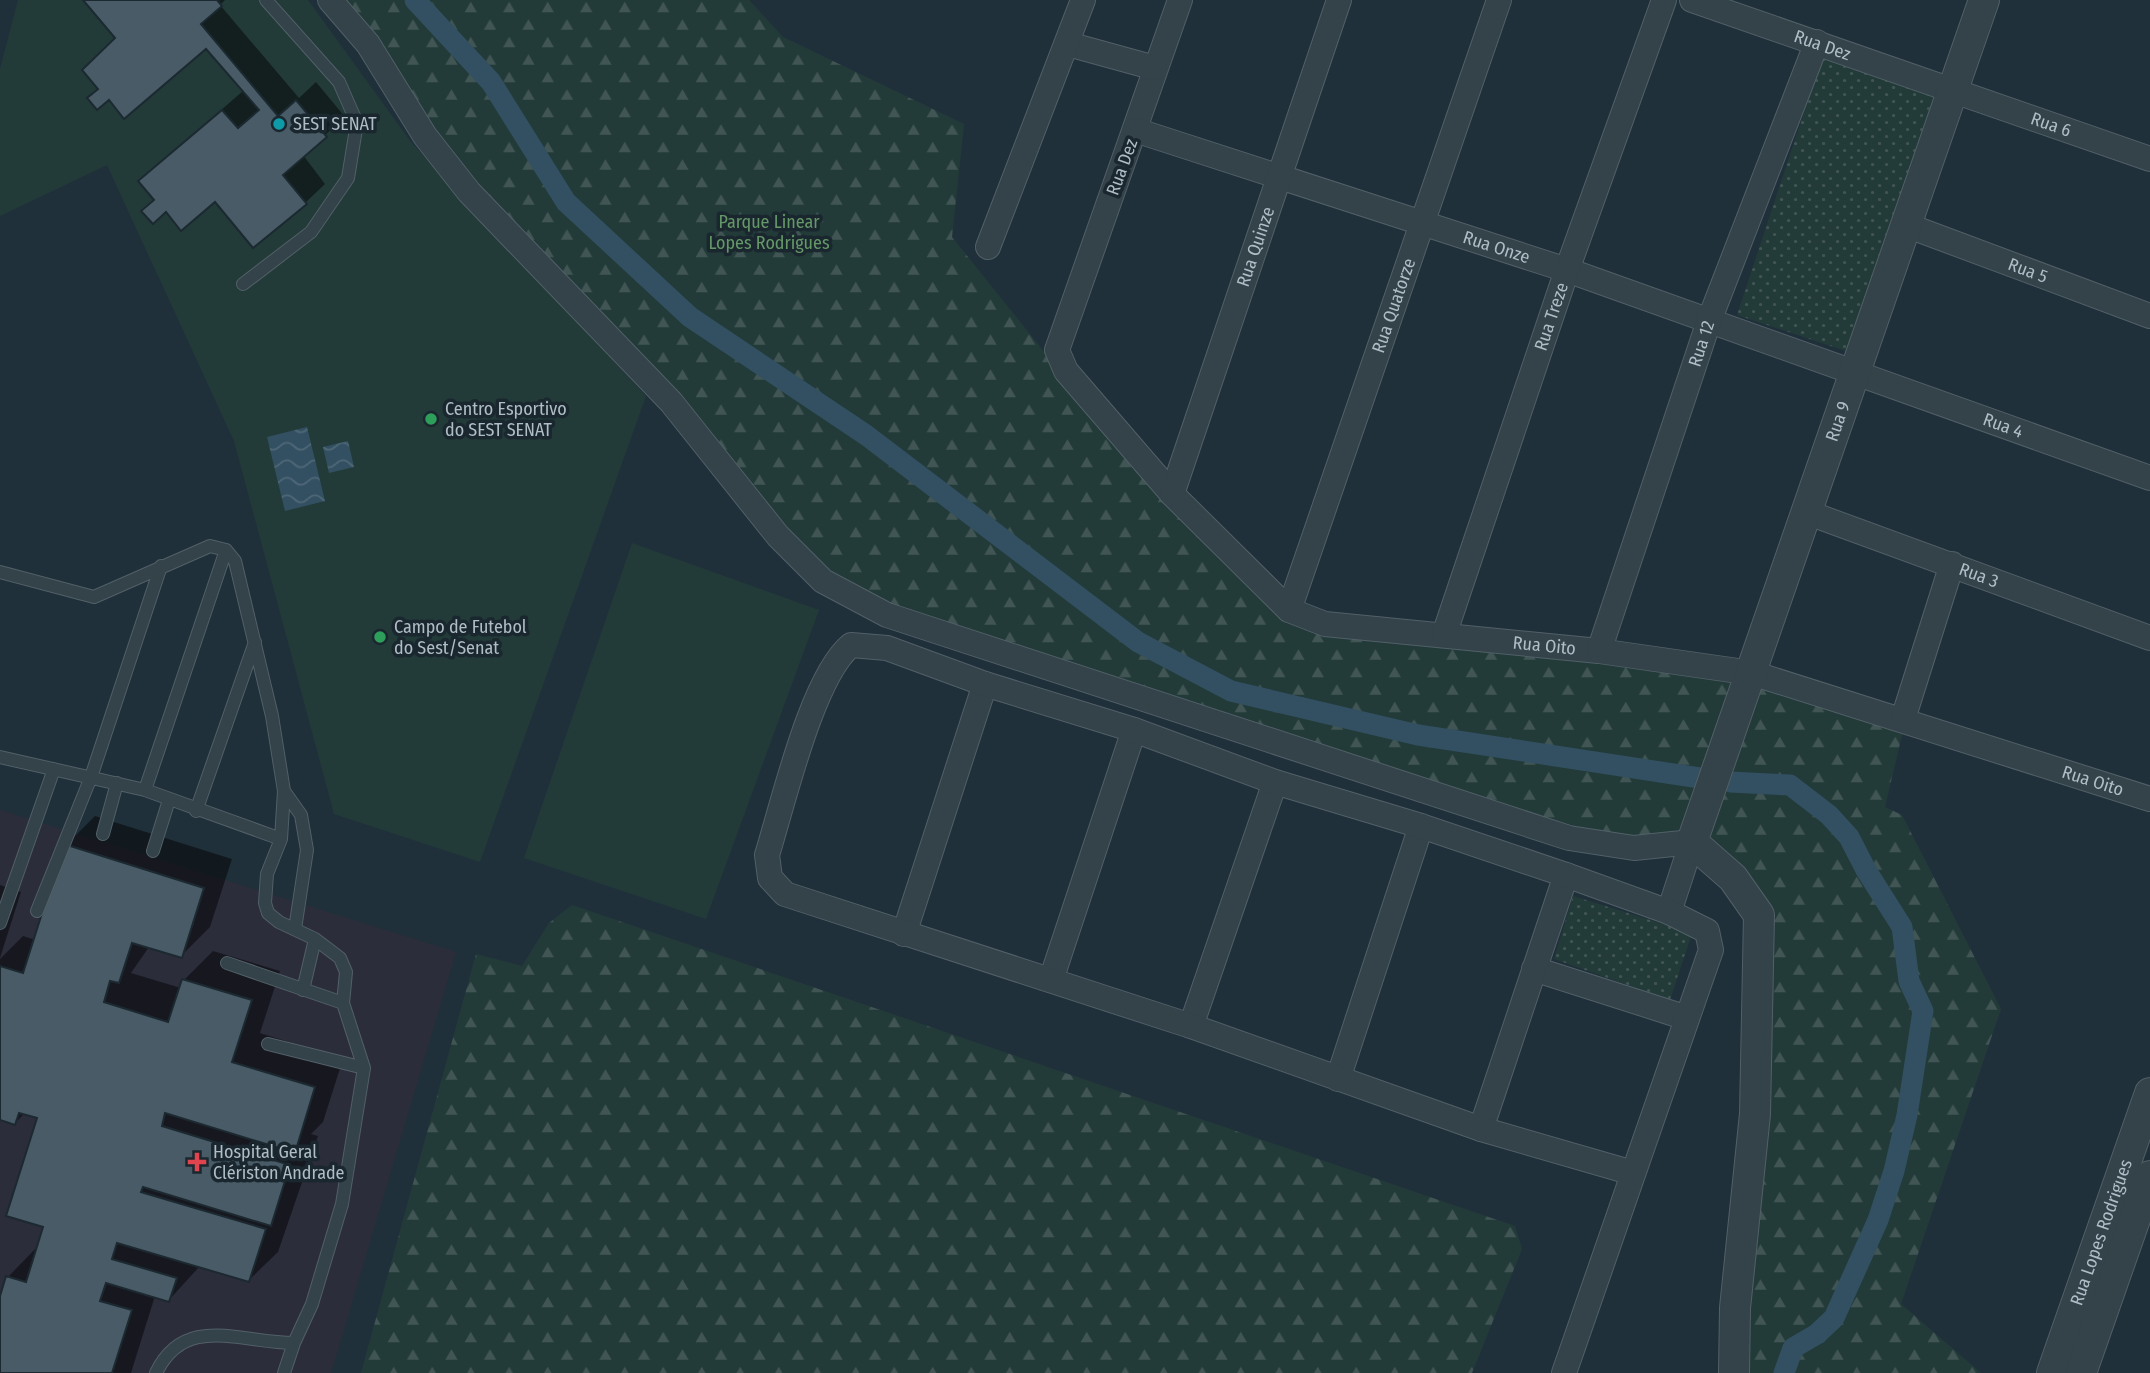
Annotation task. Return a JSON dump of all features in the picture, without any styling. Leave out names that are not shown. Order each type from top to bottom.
[{"type":"street","points":[[330,0],[368,44],[425,136],[469,192],[671,402],[778,536],[823,581],[887,615],[1569,838],[1634,848],[1692,842],[1733,878],[1759,915],[1755,1114],[1735,1308],[1734,1373]]},
{"type":"street","points":[[988,247],[1083,0]]},
{"type":"street","name":"Rua Dez","points":[[1063,333],[1180,0]]},
{"type":"street","name":"Rua Quinze","points":[[1172,494],[1339,0]]},
{"type":"street","name":"Rua Quatorze","points":[[1289,610],[1425,222],[1499,0]]},
{"type":"street","name":"Rua Treze","points":[[1444,635],[1567,270],[1664,0]]},
{"type":"street","name":"Rua Dez","points":[[1692,0],[1953,92]]},
{"type":"street","name":"Rua 9","points":[[1692,842],[1983,0]]},
{"type":"street","name":"Rua 12","points":[[1599,651],[1709,321],[1817,42]]},
{"type":"street","points":[[1068,44],[1156,68]]},
{"type":"street","name":"Rua 6","points":[[1953,92],[2150,159]]},
{"type":"street","name":"Rua Onze","points":[[1135,130],[1278,178],[1425,222],[1854,373]]},
{"type":"street","name":"Rua 5","points":[[1906,225],[2150,316]]},
{"type":"street","name":"Rua Oito","points":[[1063,333],[1058,350],[1066,370],[1172,494],[1289,610],[1325,624],[1599,651],[1752,673],[2150,799]]},
{"type":"street","name":"Rua 4","points":[[1854,373],[2150,478]]},
{"type":"street","name":"Rua 3","points":[[1806,512],[2150,638]]},
{"type":"street","points":[[1903,719],[1952,564]]},
{"type":"street","points":[[1564,1373],[1633,1174],[1712,942],[1707,932],[1669,912],[1566,875],[1421,826],[1275,782],[1134,730],[985,684],[887,648],[851,645],[841,653],[810,717],[767,855],[770,878],[776,888],[797,900],[1051,979],[1482,1129],[1633,1174]]},
{"type":"street","points":[[904,934],[985,684]]},
{"type":"street","points":[[1051,979],[1134,730]]},
{"type":"street","points":[[1191,1026],[1275,782]]},
{"type":"street","points":[[1338,1079],[1421,826]]},
{"type":"street","points":[[1669,912],[1692,842]]},
{"type":"street","points":[[1482,1129],[1566,875]]},
{"type":"street","points":[[1534,969],[1686,1018]]},
{"type":"street","name":"Rua Lopes Rodrigues","points":[[2052,1373],[2150,1093]]},
{"type":"street","name":"Rua Lopes Rodrigues","points":[[2081,1373],[2150,1176]]},
{"type":"lane","points":[[243,284],[310,232],[348,178],[357,123],[339,82],[266,0]]},
{"type":"lane","points":[[0,572],[94,597],[211,546],[226,550],[235,561],[256,642],[284,791],[281,839],[267,874],[265,903],[268,913],[278,922],[315,939],[340,958],[346,972],[343,1003],[364,1068],[342,1204],[312,1304],[284,1373]]},
{"type":"lane","points":[[145,790],[226,550]]},
{"type":"lane","points":[[37,911],[91,776],[161,566]]},
{"type":"lane","points":[[196,811],[256,642]]},
{"type":"lane","points":[[0,757],[145,790],[196,811],[281,839]]},
{"type":"lane","points":[[0,923],[54,769]]},
{"type":"lane","points":[[103,834],[117,783]]},
{"type":"lane","points":[[284,791],[301,815],[307,850],[295,929]]},
{"type":"lane","points":[[153,851],[169,800]]},
{"type":"lane","points":[[303,990],[315,939]]},
{"type":"lane","points":[[227,963],[343,1003]]},
{"type":"lane","points":[[268,1044],[364,1068]]},
{"type":"lane","points":[[156,1373],[175,1345],[195,1336],[211,1334],[294,1343]]},
{"type":"shaded area","name":"Hospital Geral Clériston Andrade","points":[[0,810],[456,952],[331,1373],[0,1373]]},
{"type":"green space","name":"Centro Esportivo do SEST SENAT","points":[[18,0],[308,0],[411,142],[646,396],[480,862],[334,814],[234,441],[107,165],[0,216],[0,69]]},
{"type":"green space","name":"Parque Linear Lopes Rodrigues","points":[[345,0],[749,0],[783,37],[964,124],[952,237],[1053,363],[1286,611],[1600,647],[1907,714],[1885,807],[1902,815],[2001,1009],[1901,1304],[1981,1373],[1729,1373],[1757,920],[1706,855],[1636,852],[886,613],[822,578],[466,185]]},
{"type":"green space","points":[[1823,55],[1935,92],[1849,352],[1737,315]]},
{"type":"green space","points":[[632,543],[819,610],[706,919],[524,858]]},
{"type":"green space","points":[[1573,896],[1692,933],[1670,1000],[1554,959]]},
{"type":"green space","points":[[572,905],[1515,1226],[1522,1249],[1472,1373],[361,1373],[476,954],[522,966],[549,923]]},
{"type":"water","points":[[307,427],[325,501],[285,511],[267,437]]},
{"type":"water","points":[[348,441],[354,467],[329,473],[323,447]]},
{"type":"building","name":"SEST SENAT","points":[[83,0],[217,0],[222,6],[201,24],[278,116],[296,100],[327,137],[283,175],[307,204],[253,248],[215,202],[181,231],[166,212],[153,224],[141,211],[154,200],[138,181],[222,110],[238,128],[259,110],[206,49],[124,119],[109,100],[97,110],[87,98],[98,89],[82,70],[115,38]]},
{"type":"building","name":"Hospital Geral Clériston Andrade","points":[[64,844],[204,888],[182,958],[132,943],[119,983],[110,981],[104,1002],[168,1022],[182,979],[252,1000],[232,1062],[315,1087],[295,1153],[165,1113],[162,1126],[290,1165],[271,1226],[143,1187],[141,1192],[266,1229],[249,1282],[117,1243],[112,1259],[177,1278],[169,1302],[106,1283],[100,1301],[132,1310],[112,1373],[0,1373],[0,1296],[6,1276],[26,1282],[43,1227],[6,1216],[37,1118],[19,1113],[15,1125],[0,1120],[0,966],[23,973]]},
{"type":"waterway","points":[[415,0],[491,82],[566,202],[690,317],[866,435],[1138,642],[1231,691],[1418,735],[1700,778]]},
{"type":"waterway","points":[[1730,782],[1790,785],[1829,815],[1849,837],[1902,927],[1909,981],[1923,1011],[1907,1115],[1894,1171],[1878,1220],[1834,1318],[1817,1334],[1793,1348],[1784,1373]]},
{"type":"place","name":"SEST SENAT","points":[[279,124]]},
{"type":"place","name":"Centro Esportivo do SEST SENAT","points":[[431,419]]},
{"type":"place","name":"Campo de Futebol do Sest/Senat","points":[[380,637]]},
{"type":"place","name":"Hospital Geral Clériston Andrade","points":[[197,1162]]}]
